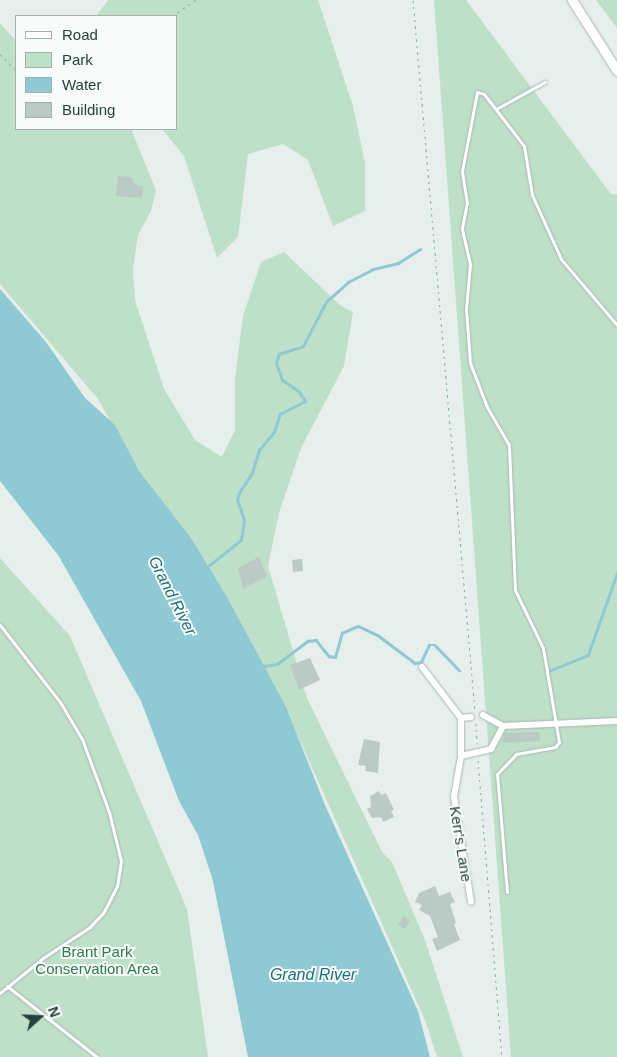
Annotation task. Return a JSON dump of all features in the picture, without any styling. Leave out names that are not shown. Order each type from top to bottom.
[{"type":"main road","points":[[572,0],[617,71]]},
{"type":"street","points":[[422,667],[460,718],[471,717]]},
{"type":"street","points":[[483,715],[503,726],[617,722]]},
{"type":"street","name":"Kerr's Lane","points":[[460,718],[461,756],[454,797],[470,902]]},
{"type":"street","points":[[461,756],[491,749],[503,726]]},
{"type":"lane","points":[[496,109],[545,82]]},
{"type":"lane","points":[[507,892],[497,774],[516,754],[557,746],[556,725],[543,648],[515,590],[509,445],[473,375],[468,348],[466,309],[471,271],[462,228],[467,203],[462,178],[463,160],[477,92],[484,94],[524,146],[532,195],[561,259],[617,325]]},
{"type":"lane","points":[[0,625],[60,702],[82,739],[121,853],[117,886],[103,913],[90,927],[7,986],[0,993]]},
{"type":"lane","points":[[7,986],[97,1057]]},
{"type":"path","points":[[174,15],[196,0]]},
{"type":"path","points":[[413,0],[478,752],[502,1057]]},
{"type":"path","points":[[0,54],[15,69]]},
{"type":"green space","points":[[108,0],[318,0],[353,106],[365,163],[365,211],[333,226],[308,160],[283,144],[248,154],[238,237],[217,258],[184,156],[163,130],[178,130],[178,15],[97,15]]},
{"type":"green space","points":[[434,0],[466,0],[611,194],[617,194],[617,1057],[511,1057]]},
{"type":"green space","points":[[596,0],[617,0],[617,28]]},
{"type":"green space","points":[[0,23],[15,40],[15,130],[131,130],[156,190],[151,211],[138,235],[133,269],[135,300],[164,389],[195,440],[222,457],[235,430],[235,379],[243,316],[261,262],[284,252],[341,306],[353,312],[344,366],[301,448],[279,513],[268,566],[307,698],[382,852],[392,862],[425,940],[463,1057],[437,1057],[425,1020],[297,734],[206,566],[143,480],[98,399],[0,284]]},
{"type":"green space","name":"Brant Park Conservation Area","points":[[0,558],[70,636],[187,909],[208,1057],[0,1057]]},
{"type":"water","name":"Grand River","points":[[0,289],[46,342],[85,398],[115,425],[139,471],[191,538],[227,597],[286,707],[325,805],[418,1011],[430,1057],[248,1057],[213,881],[198,835],[179,801],[141,701],[58,555],[0,481]]},
{"type":"building","points":[[118,176],[132,177],[134,184],[143,187],[142,198],[116,196]]},
{"type":"building","points":[[259,557],[267,576],[243,589],[238,568]]},
{"type":"building","points":[[302,559],[303,571],[293,572],[292,560]]},
{"type":"building","points":[[310,658],[320,680],[299,690],[290,665]]},
{"type":"building","points":[[539,732],[540,741],[502,743],[505,733]]},
{"type":"building","points":[[364,739],[380,742],[378,773],[365,771],[366,766],[358,765]]},
{"type":"building","points":[[379,791],[381,795],[386,793],[394,810],[391,811],[394,817],[383,822],[381,817],[372,818],[367,809],[371,807],[370,796]]},
{"type":"building","points":[[435,886],[439,896],[450,892],[455,902],[450,904],[460,940],[437,951],[432,939],[438,937],[430,916],[419,910],[422,905],[415,902],[419,893]]},
{"type":"building","points":[[403,916],[410,920],[405,929],[398,925]]},
{"type":"waterway","points":[[207,567],[241,540],[244,520],[237,500],[239,493],[252,473],[259,450],[274,432],[280,414],[305,401],[299,392],[282,380],[276,363],[279,354],[303,346],[326,302],[348,282],[373,269],[398,263],[420,249]]},
{"type":"waterway","points":[[549,671],[588,655],[617,573]]},
{"type":"waterway","points":[[263,666],[277,664],[308,641],[316,640],[329,656],[335,657],[342,633],[358,626],[379,636],[415,663],[421,662],[429,645],[435,645],[459,670]]}]
